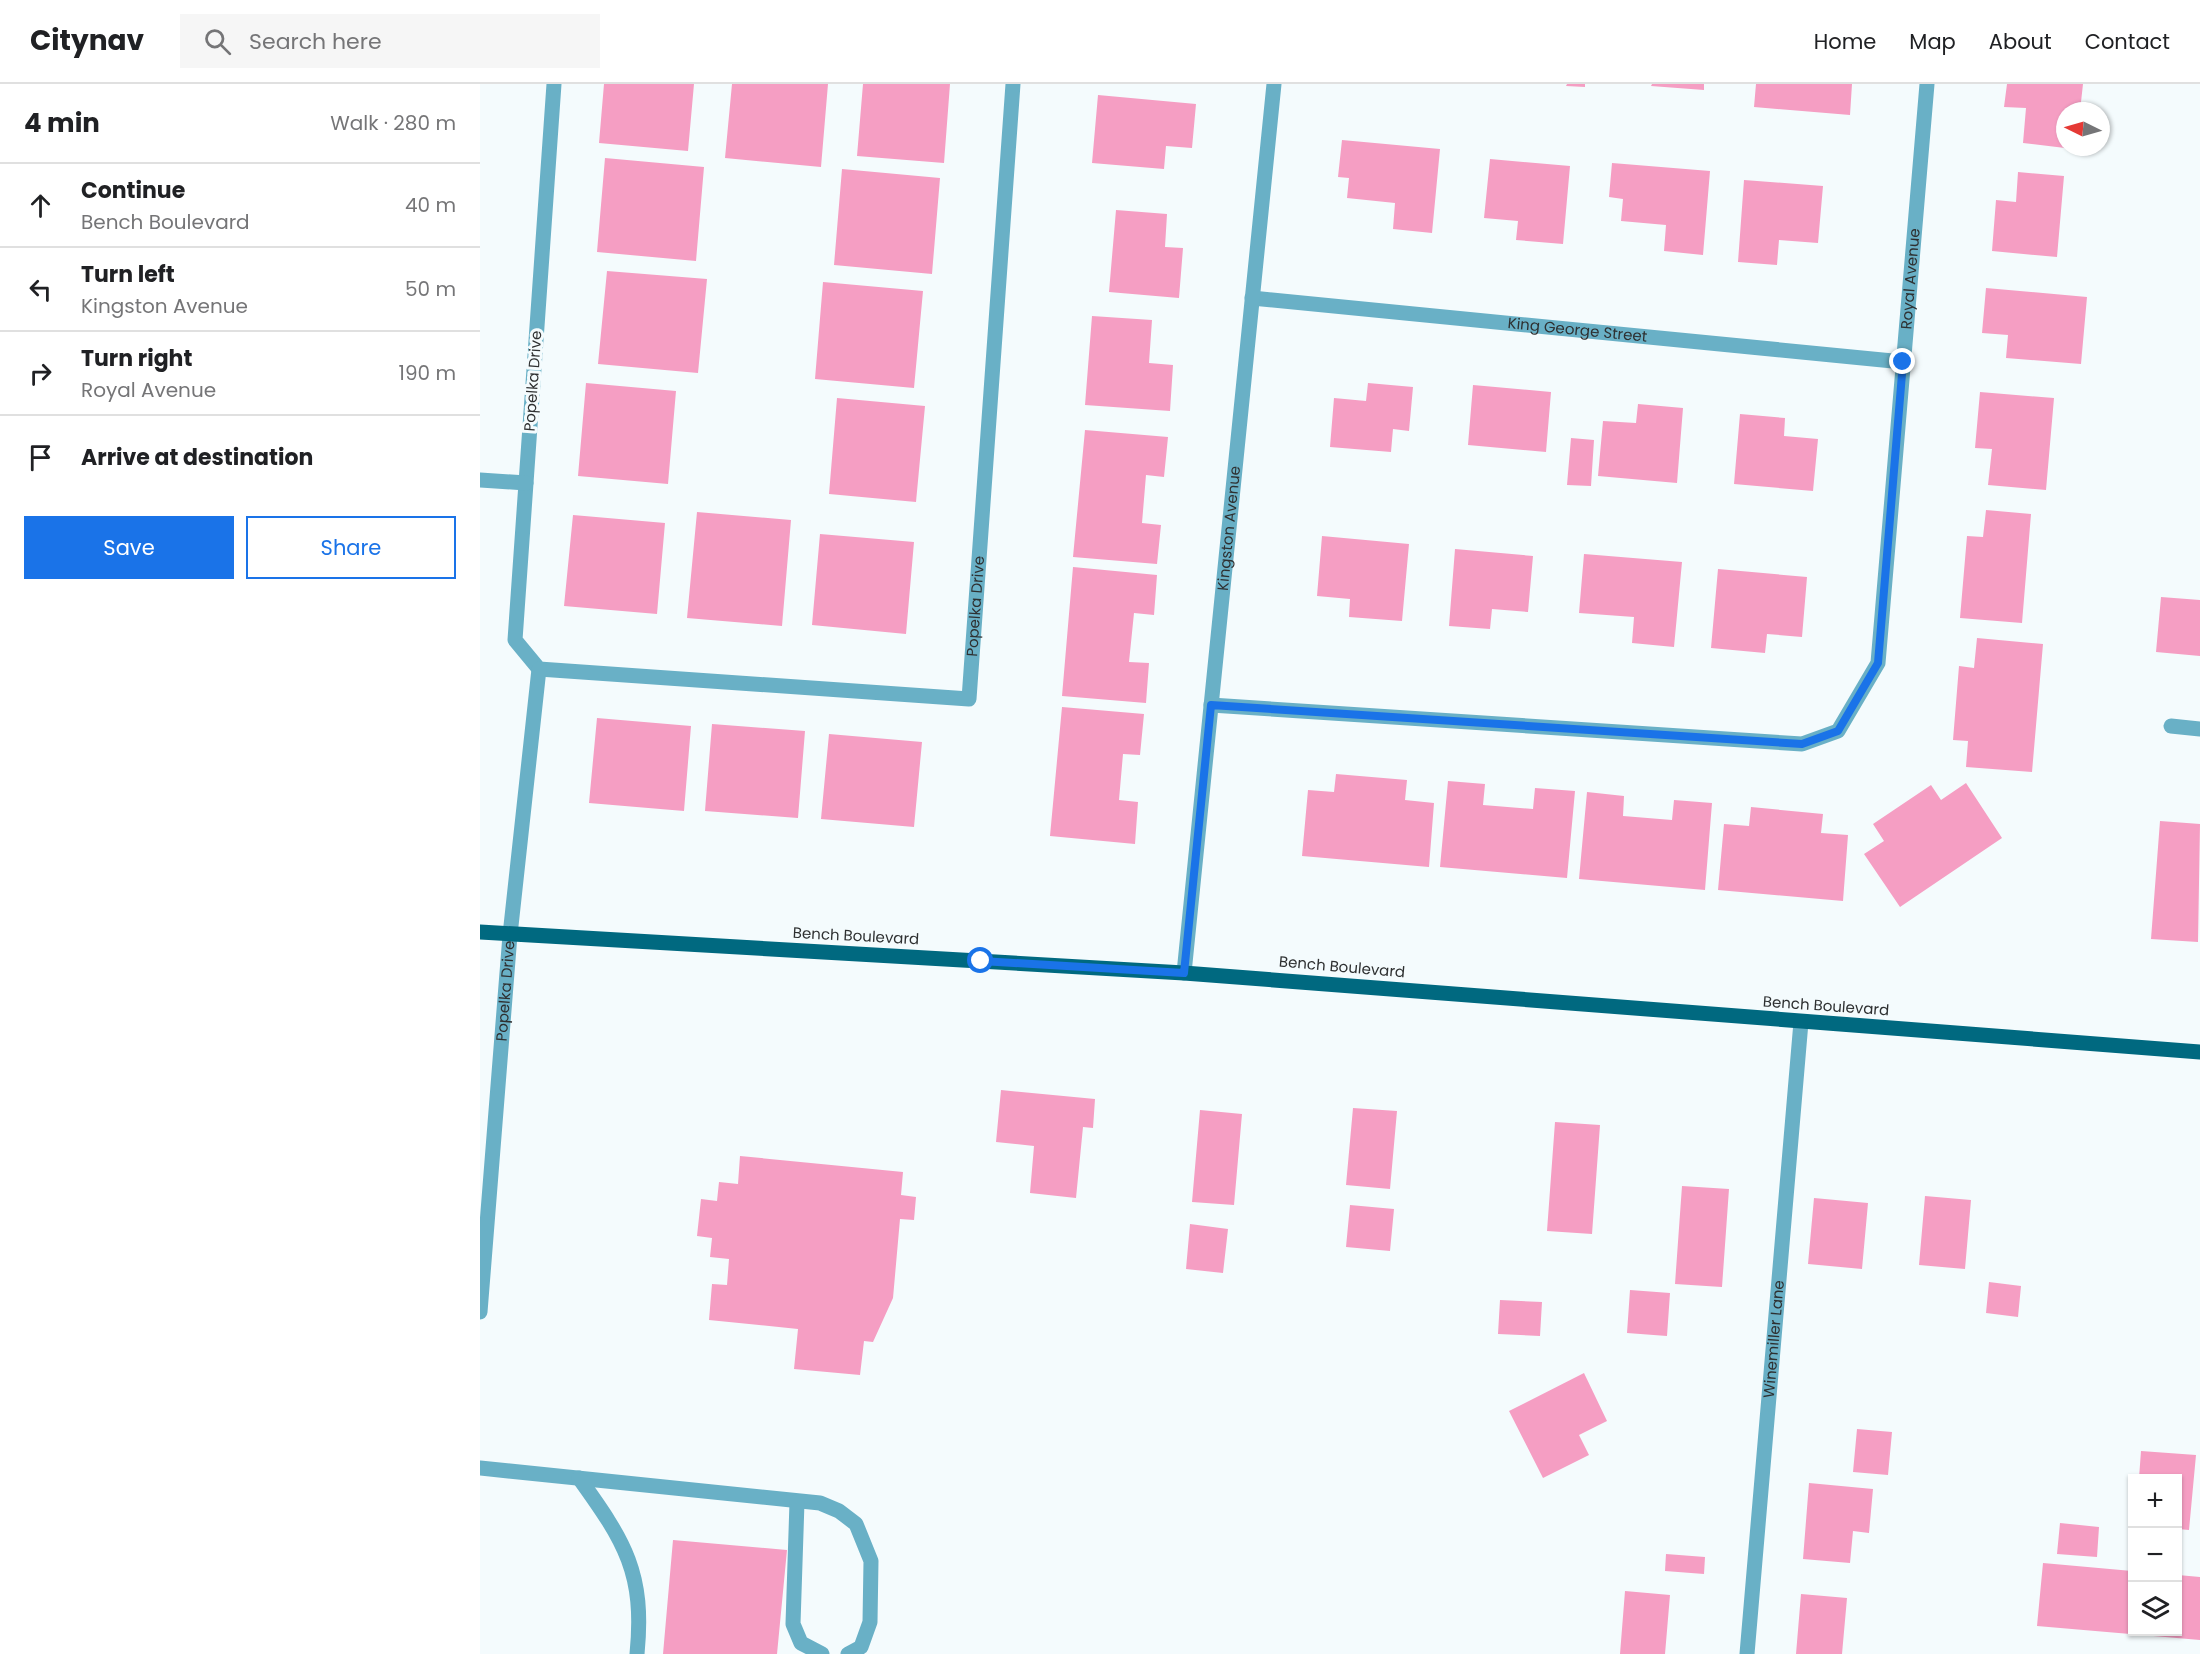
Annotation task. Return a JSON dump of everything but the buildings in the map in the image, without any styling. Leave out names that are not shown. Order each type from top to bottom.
[{"type":"main road","name":"Bench Boulevard","points":[[480,932],[1184,973],[2200,1052]]},
{"type":"street","name":"Popelka Drive","points":[[480,1312],[510,935],[539,669],[515,640],[554,84]]},
{"type":"street","name":"Popelka Drive","points":[[539,669],[969,699],[1013,84]]},
{"type":"street","name":"Kingston Avenue","points":[[1184,973],[1274,84]]},
{"type":"street","name":"Royal Avenue","points":[[1211,705],[1802,744],[1838,731],[1878,663],[1927,84]]},
{"type":"street","name":"King George Street","points":[[1252,298],[1903,362]]},
{"type":"street","points":[[480,480],[526,483]]},
{"type":"street","points":[[2170,726],[2200,729]]},
{"type":"street","name":"Winemiller Lane","points":[[1747,1654],[1801,1022]]},
{"type":"street","points":[[480,1468],[820,1503],[839,1511],[856,1524],[870,1561],[870,1622],[861,1647],[848,1654]]},
{"type":"street","points":[[579,1478],[608,1518],[628,1555],[639,1595],[637,1654]]},
{"type":"street","points":[[797,1502],[793,1624],[801,1644],[822,1654]]},
{"type":"route","points":[[981,961],[1184,973],[1211,705],[1802,744],[1838,731],[1878,663],[1903,362]]}]
